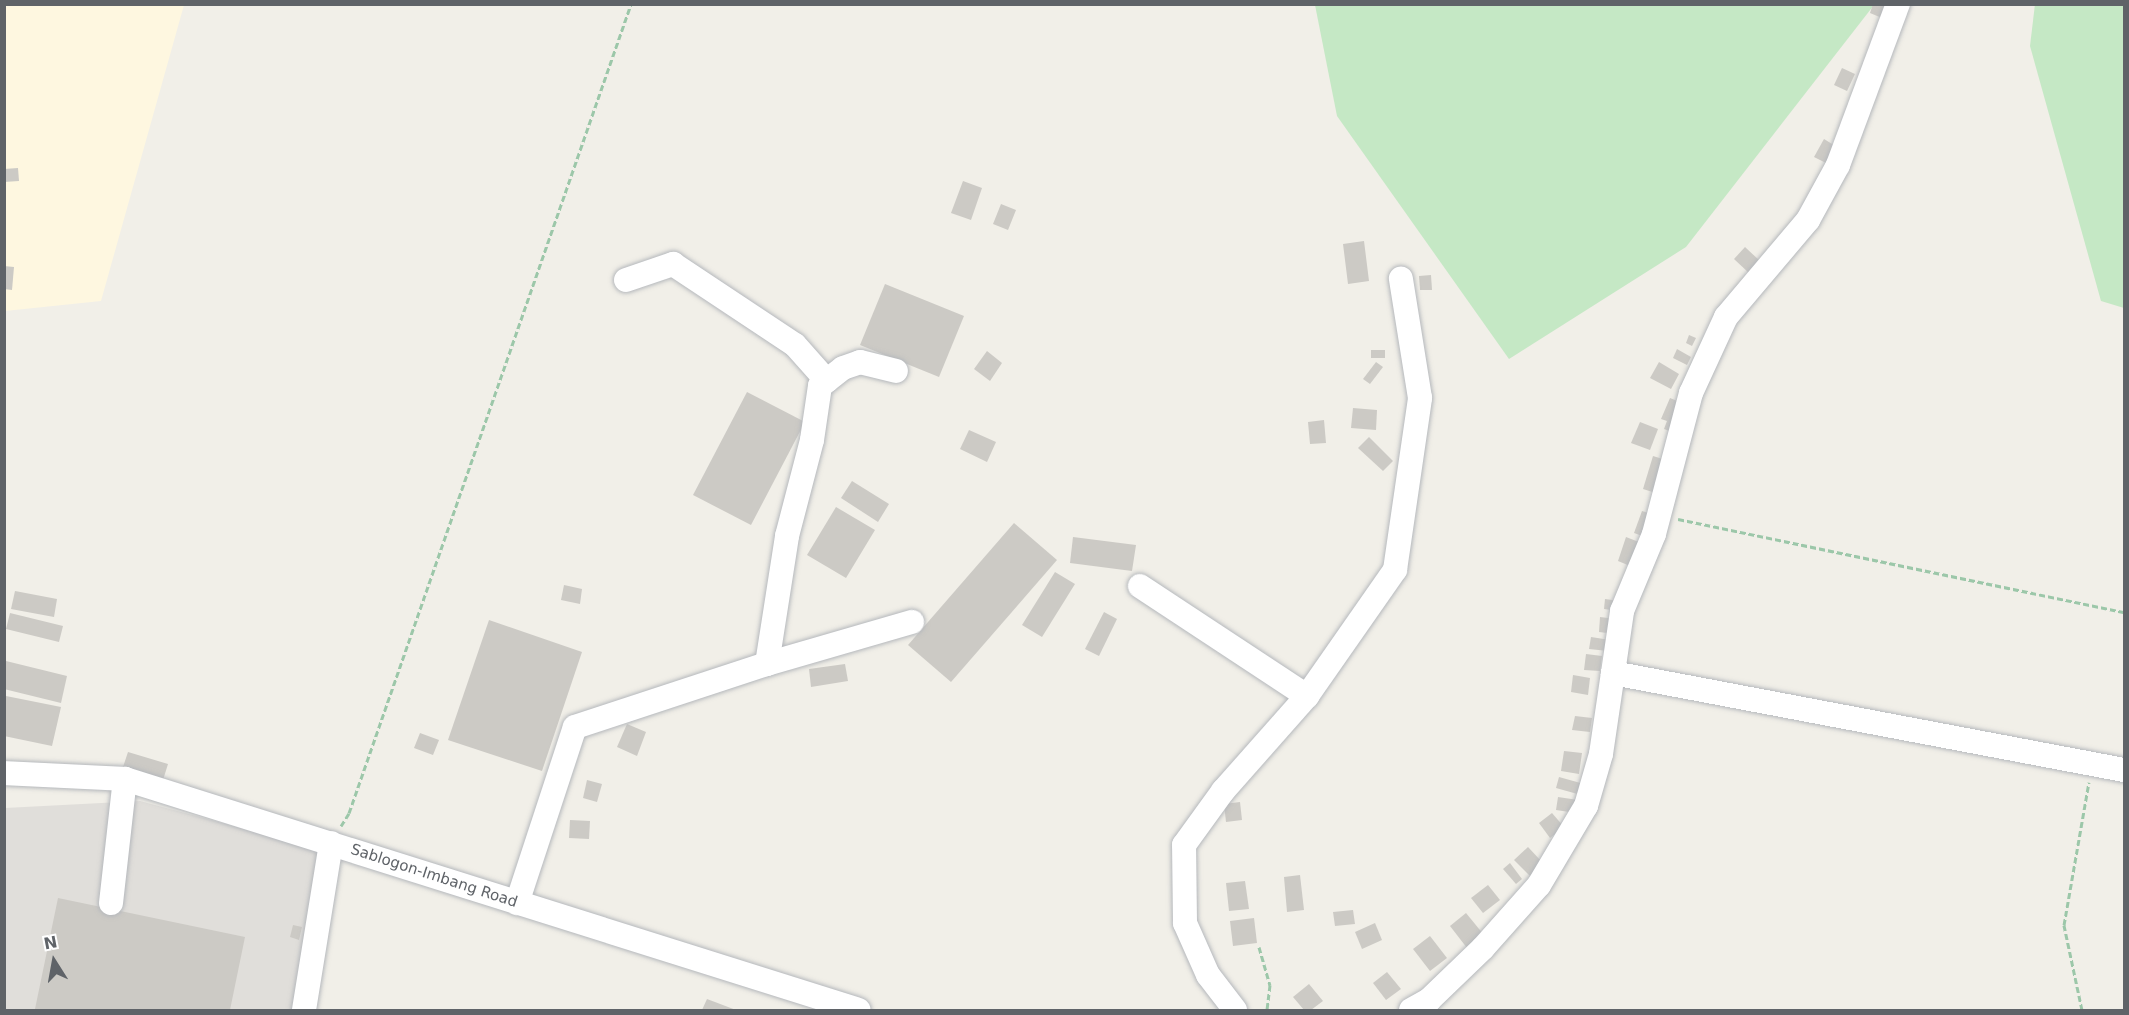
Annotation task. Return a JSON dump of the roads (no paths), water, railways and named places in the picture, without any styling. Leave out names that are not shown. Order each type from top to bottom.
[{"type":"street","points":[[1411,1011],[1429,1000],[1475,956],[1539,885],[1586,806],[1601,754],[1622,611],[1659,515],[1691,393],[1726,317],[1813,211],[1838,165],[1898,4]]},
{"type":"street","points":[[626,280],[673,264],[795,345],[827,381]]},
{"type":"street","points":[[1235,1011],[1208,975],[1185,923],[1184,845],[1223,791],[1307,696],[1395,570],[1419,398],[1401,279]]},
{"type":"street","points":[[767,664],[787,536],[812,441],[820,386],[860,362],[896,371]]},
{"type":"street","points":[[1140,586],[1307,696]]},
{"type":"street","points":[[517,903],[574,727],[767,664],[912,622]]},
{"type":"street","points":[[1613,673],[2124,770]]},
{"type":"street","name":"Sablogon-Imbang Road","points":[[4,773],[125,779],[859,1011]]},
{"type":"street","points":[[111,903],[125,779]]},
{"type":"street","points":[[304,1011],[331,843]]}]
